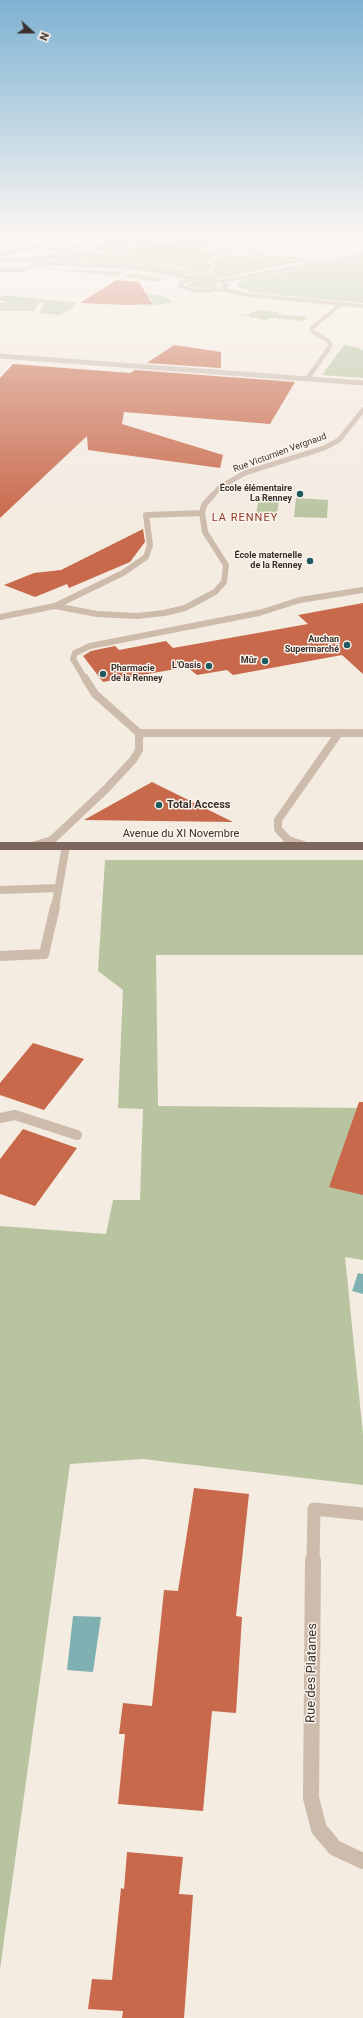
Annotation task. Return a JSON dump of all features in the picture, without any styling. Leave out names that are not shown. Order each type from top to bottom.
[{"type":"main road","name":"Avenue du XI Novembre","points":[[0,846],[363,846]]},
{"type":"street","points":[[307,379],[331,345],[312,330]]},
{"type":"street","points":[[0,356],[363,383]]},
{"type":"street","name":"Rue Victurnien Vergnaud","points":[[202,513],[204,505],[213,494],[231,480],[264,466],[324,448],[339,440],[363,410]]},
{"type":"street","points":[[1,616],[55,606],[122,573],[146,557],[150,545],[146,515],[202,513],[205,532],[226,565],[224,582],[215,592],[185,608],[164,613],[137,616],[98,614],[55,606]]},
{"type":"street","points":[[363,590],[300,600],[259,613],[90,646],[75,653],[73,659],[95,694],[139,733],[363,733]]},
{"type":"street","points":[[32,846],[52,840],[66,829],[108,787],[133,760],[139,750],[139,733]]},
{"type":"street","points":[[304,845],[288,840],[278,829],[278,820],[339,733]]},
{"type":"street","points":[[0,956],[44,954],[66,846]]},
{"type":"street","points":[[0,890],[58,888]]},
{"type":"street","points":[[0,1118],[15,1114],[78,1135]]},
{"type":"street","name":"Rue des Platanes","points":[[363,1514],[314,1509],[311,1798],[319,1829],[335,1848],[363,1861]]},
{"type":"green space","points":[[344,345],[363,350],[363,378],[322,375]]},
{"type":"green space","points":[[259,498],[279,499],[277,515],[256,514]]},
{"type":"green space","points":[[296,498],[328,500],[327,518],[294,517]]},
{"type":"green space","points":[[105,860],[363,860],[363,955],[156,955],[158,1106],[363,1108],[363,1260],[345,1257],[363,1434],[363,1485],[143,1459],[70,1464],[0,1969],[0,1226],[106,1234],[113,1200],[140,1200],[143,1109],[118,1108],[123,990],[98,971]]},
{"type":"water","points":[[358,1273],[363,1274],[363,1294],[352,1291]]},
{"type":"water","points":[[73,1616],[101,1617],[93,1672],[67,1670]]},
{"type":"building","points":[[174,345],[221,352],[221,368],[147,363]]},
{"type":"building","points":[[13,364],[130,373],[135,370],[295,382],[270,424],[124,412],[122,424],[223,455],[220,468],[88,450],[87,436],[0,518],[0,378]]},
{"type":"building","points":[[143,529],[145,542],[130,562],[69,588],[67,584],[35,597],[4,585],[34,573],[61,570]]},
{"type":"building","points":[[363,603],[363,674],[342,655],[233,675],[227,670],[197,675],[187,667],[103,682],[83,656],[91,651],[115,646],[119,650],[166,641],[173,648],[308,624],[298,615]]},
{"type":"building","points":[[152,782],[233,822],[84,820]]},
{"type":"building","points":[[33,1043],[84,1059],[44,1110],[0,1095],[0,1083]]},
{"type":"building","points":[[359,1102],[363,1102],[363,1195],[329,1187]]},
{"type":"building","points":[[23,1129],[77,1148],[35,1206],[0,1194],[0,1159]]},
{"type":"building","points":[[194,1488],[249,1494],[236,1616],[242,1617],[236,1713],[212,1711],[203,1811],[118,1804],[125,1734],[119,1734],[123,1703],[152,1706],[164,1590],[178,1591]]},
{"type":"building","points":[[127,1852],[183,1857],[179,1894],[193,1895],[184,2018],[122,2018],[123,2011],[88,2009],[92,1979],[112,1980],[121,1888],[124,1889]]},
{"type":"place","name":"École élémentaire La Renney","points":[[300,494]]},
{"type":"place","name":"École maternelle de la Renney","points":[[310,561]]},
{"type":"place","name":"Auchan Supermarché","points":[[347,645]]},
{"type":"place","name":"Mûr","points":[[265,661]]},
{"type":"place","name":"L'Oasis","points":[[209,666]]},
{"type":"place","name":"Pharmacie de la Renney","points":[[103,674]]},
{"type":"place","name":"Total Access","points":[[159,805]]},
{"type":"district","name":"LA RENNEY","points":[[245,518]]}]
